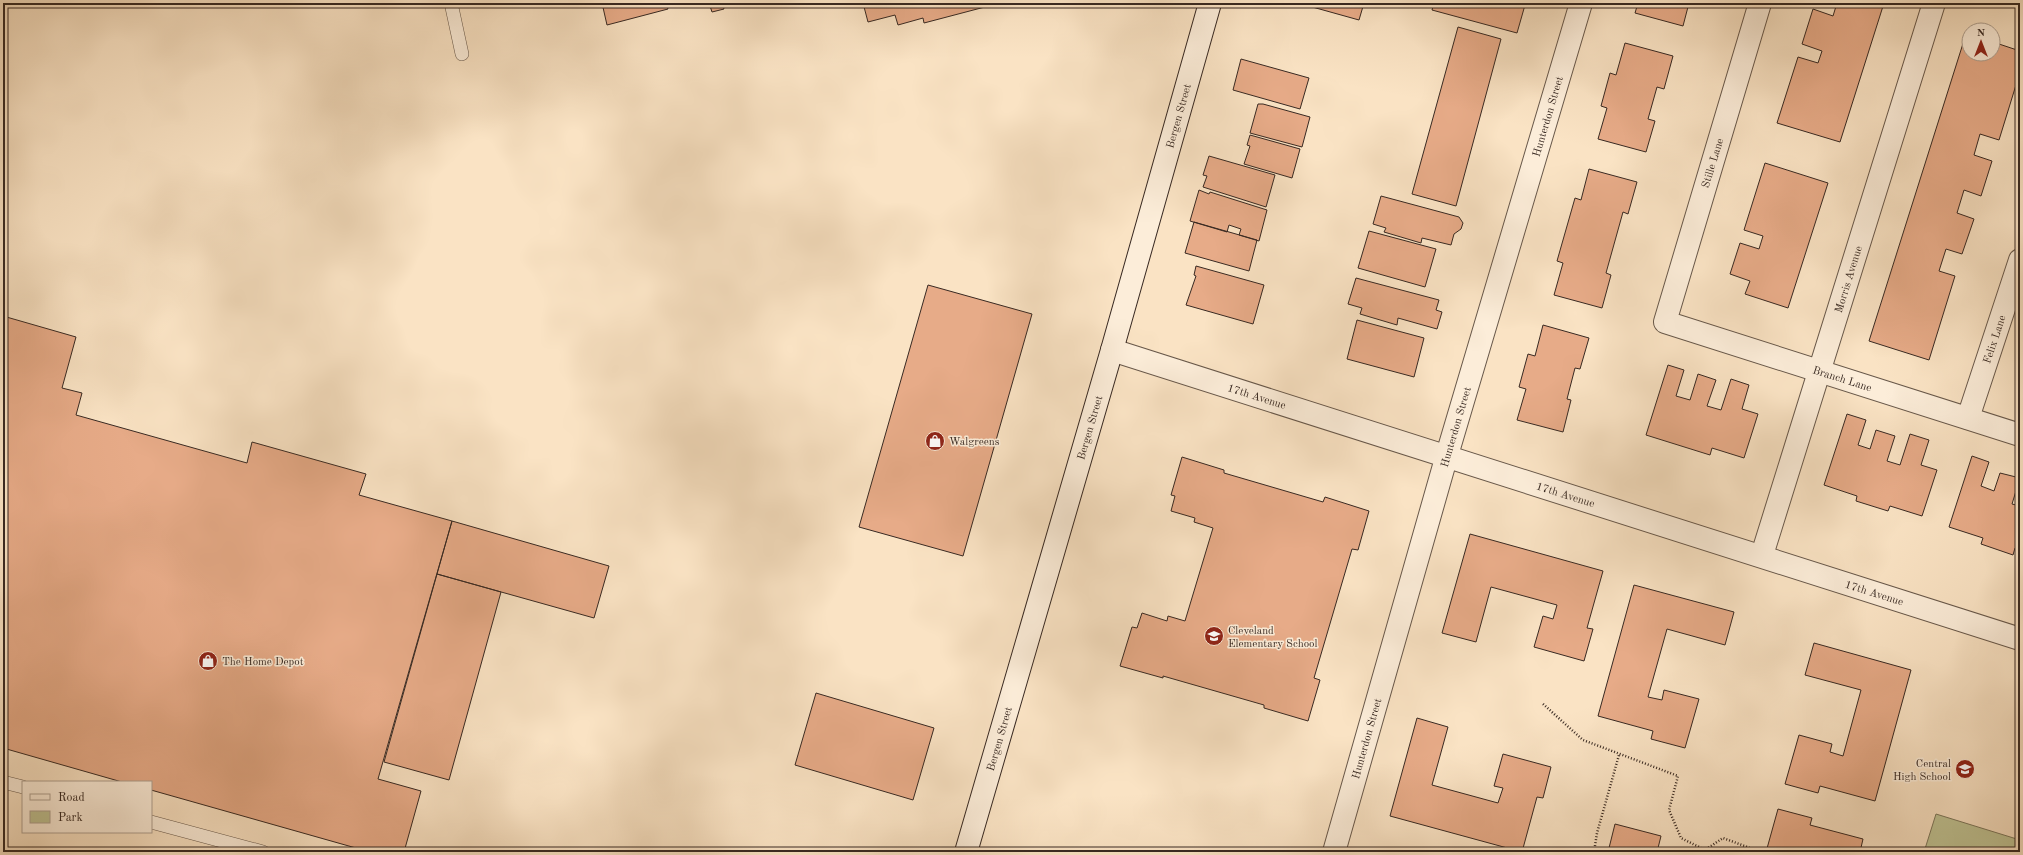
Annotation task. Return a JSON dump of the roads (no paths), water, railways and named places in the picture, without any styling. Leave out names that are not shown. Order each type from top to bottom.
[{"type":"street","name":"Bergen Street","points":[[966,852],[1112,350],[1210,3]]},
{"type":"street","name":"Hunterdon Street","points":[[1334,852],[1447,455],[1582,3]]},
{"type":"street","name":"Stille Lane","points":[[1665,322],[1760,3]]},
{"type":"street","name":"Morris Avenue","points":[[1762,555],[1934,3]]},
{"type":"street","name":"Felix Lane","points":[[1968,418],[2020,260]]},
{"type":"street","name":"Branch Lane","points":[[1665,322],[2020,435]]},
{"type":"street","name":"17th Avenue","points":[[1112,350],[1762,555],[2020,639]]},
{"type":"lane","points":[[451,3],[462,54]]},
{"type":"lane","points":[[3,782],[22,788]]},
{"type":"lane","points":[[152,822],[263,852]]},
{"type":"place","name":"Walgreens","points":[[935,441]]},
{"type":"place","name":"Cleveland Elementary School","points":[[1214,636]]},
{"type":"place","name":"The Home Depot","points":[[208,661]]},
{"type":"place","name":"Central High School","points":[[1965,769]]}]
